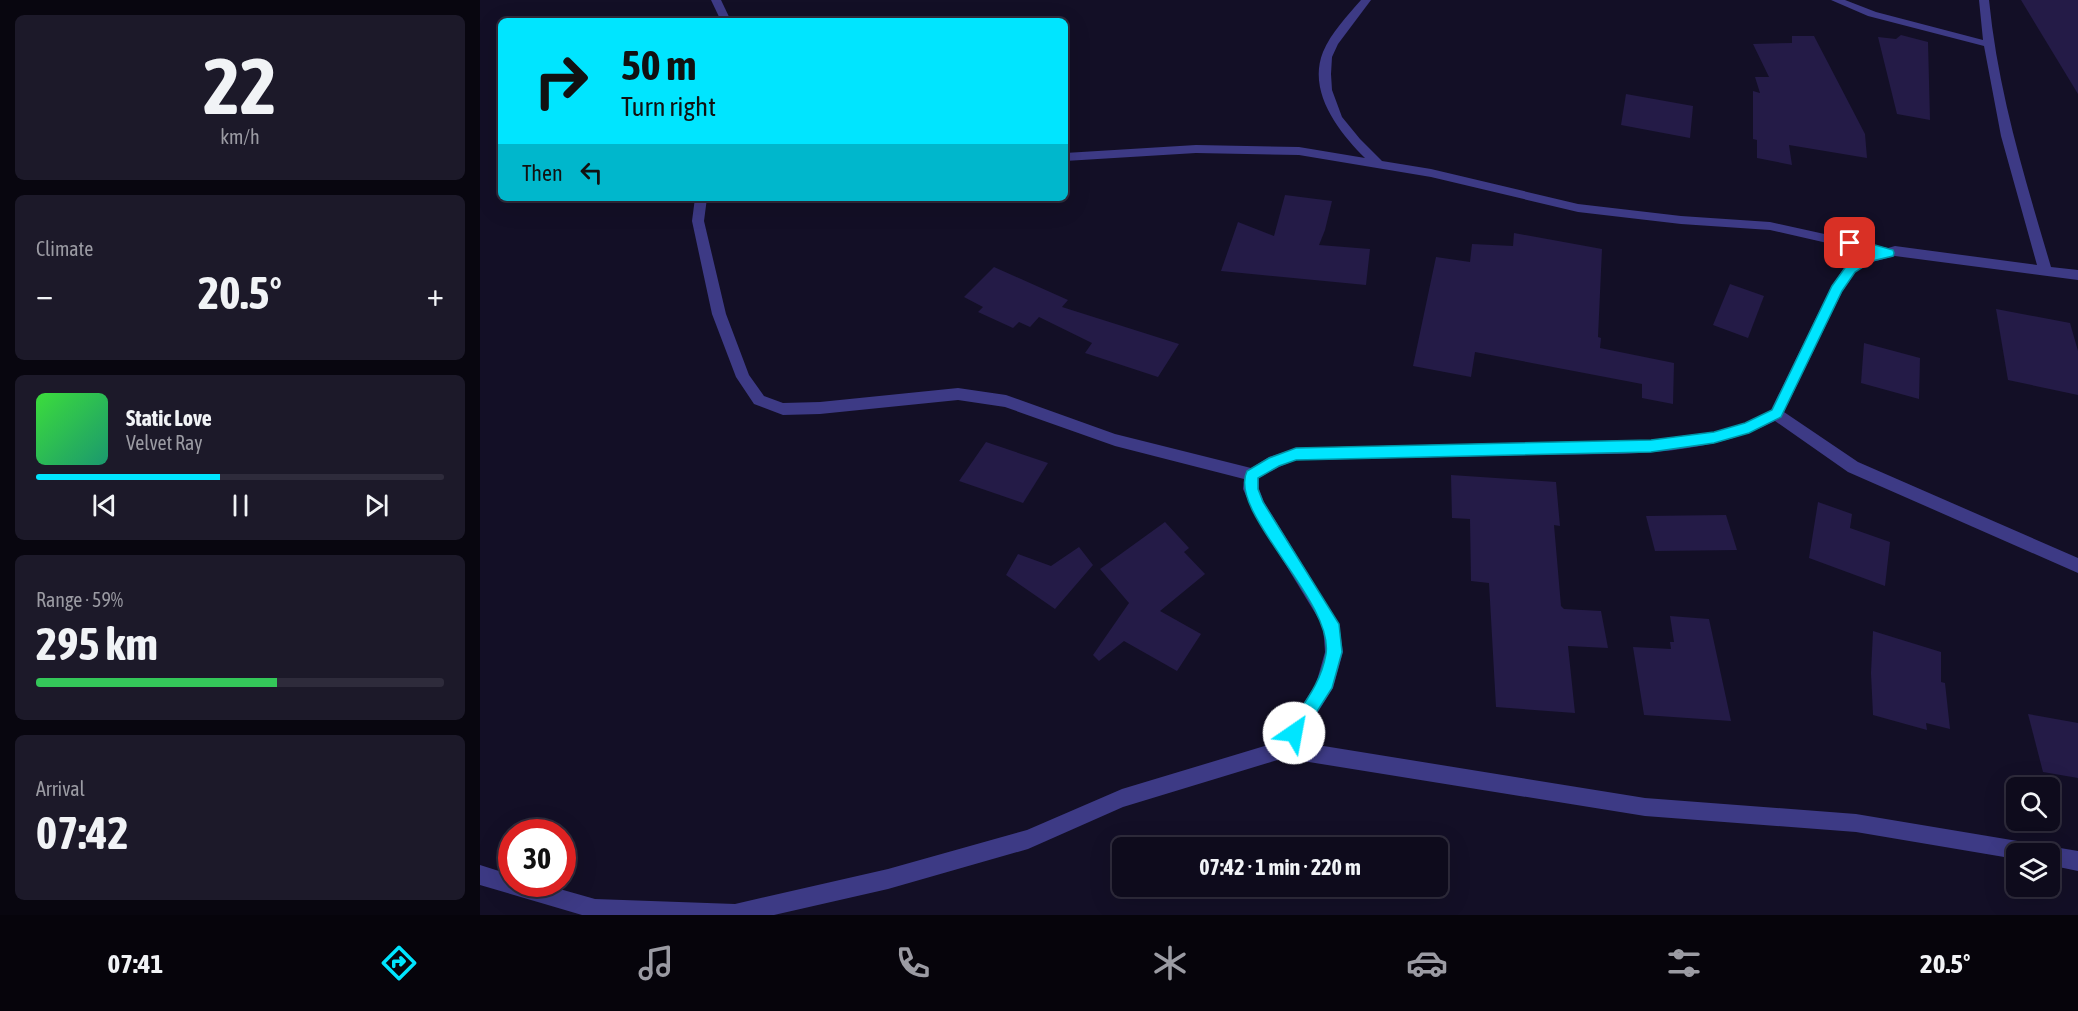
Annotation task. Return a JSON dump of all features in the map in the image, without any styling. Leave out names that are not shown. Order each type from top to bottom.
[{"type":"street","points":[[716,0],[725,18]]},
{"type":"street","points":[[1366,0],[1328,53],[1326,91],[1334,116],[1354,141],[1378,164]]},
{"type":"street","points":[[1836,0],[1872,14],[1986,44]]},
{"type":"street","points":[[1984,0],[1986,44],[2013,157],[2045,269]]},
{"type":"street","points":[[1068,157],[1196,149],[1299,152],[1431,173],[1578,208],[1681,220],[1770,226],[1830,237],[1889,253]]},
{"type":"street","points":[[701,201],[698,221],[718,314],[743,377],[759,400],[783,410],[958,394],[997,399],[1115,440],[1252,475],[1274,462],[1296,454],[1651,446],[1714,438],[1749,428],[1776,414],[1836,290],[1851,268],[1868,258],[1895,251],[2078,275]]},
{"type":"street","points":[[1776,414],[1853,467],[2078,566]]},
{"type":"street","points":[[1252,475],[1251,489],[1258,506],[1331,624],[1334,652],[1324,688],[1284,749]]},
{"type":"street","points":[[480,875],[595,909],[735,914],[888,879],[1028,839],[1122,798],[1284,749],[1645,807],[1856,823],[2006,848]]},
{"type":"street","points":[[2060,857],[2078,861]]},
{"type":"building","points":[[2021,0],[2078,0],[2078,94]]},
{"type":"building","points":[[1901,35],[1928,42],[1930,120],[1897,114],[1878,37],[1896,39]]},
{"type":"building","points":[[1792,36],[1814,36],[1865,134],[1867,158],[1789,145],[1792,165],[1757,158],[1757,140],[1753,139],[1753,91],[1760,93],[1755,77],[1769,77],[1753,44],[1792,43]]},
{"type":"building","points":[[1626,94],[1693,106],[1690,138],[1621,125]]},
{"type":"building","points":[[1285,195],[1332,201],[1319,245],[1370,249],[1366,285],[1221,271],[1238,222],[1274,236]]},
{"type":"building","points":[[1514,233],[1602,249],[1598,337],[1601,338],[1600,348],[1674,363],[1673,404],[1642,398],[1642,384],[1475,352],[1471,377],[1413,366],[1436,257],[1470,262],[1472,244],[1513,246]]},
{"type":"building","points":[[994,267],[1068,300],[1062,307],[1179,344],[1158,377],[1085,353],[1092,343],[1039,317],[1030,327],[1019,322],[1013,328],[978,312],[983,307],[964,297]]},
{"type":"building","points":[[1730,284],[1764,296],[1748,338],[1713,325]]},
{"type":"building","points":[[1996,309],[2070,323],[2078,351],[2078,395],[2008,380]]},
{"type":"building","points":[[1864,343],[1920,358],[1919,399],[1861,383]]},
{"type":"building","points":[[986,442],[1048,463],[1023,503],[959,481]]},
{"type":"building","points":[[1451,475],[1556,482],[1560,526],[1554,525],[1561,606],[1564,609],[1601,611],[1608,648],[1568,646],[1575,713],[1496,707],[1489,583],[1471,581],[1470,519],[1452,518]]},
{"type":"building","points":[[1818,502],[1852,514],[1850,528],[1890,542],[1885,586],[1809,558]]},
{"type":"building","points":[[1726,515],[1737,550],[1655,551],[1646,516]]},
{"type":"building","points":[[1165,522],[1189,548],[1184,552],[1205,574],[1160,611],[1201,634],[1177,671],[1124,641],[1099,661],[1093,655],[1129,603],[1100,569]]},
{"type":"building","points":[[1079,547],[1093,565],[1055,609],[1006,575],[1018,554],[1051,566]]},
{"type":"building","points":[[1670,616],[1709,619],[1731,721],[1644,715],[1633,647],[1671,649],[1670,642],[1674,642]]},
{"type":"building","points":[[1873,631],[1941,652],[1941,682],[1945,683],[1950,729],[1926,723],[1927,730],[1873,715],[1871,673]]},
{"type":"building","points":[[2028,714],[2078,723],[2078,778],[2043,772]]},
{"type":"route","points":[[1294,733],[1324,688],[1334,652],[1331,624],[1258,506],[1251,489],[1252,475],[1274,462],[1296,454],[1651,446],[1714,438],[1749,428],[1776,414],[1836,290],[1851,268],[1868,258],[1889,253],[1850,243]]}]
